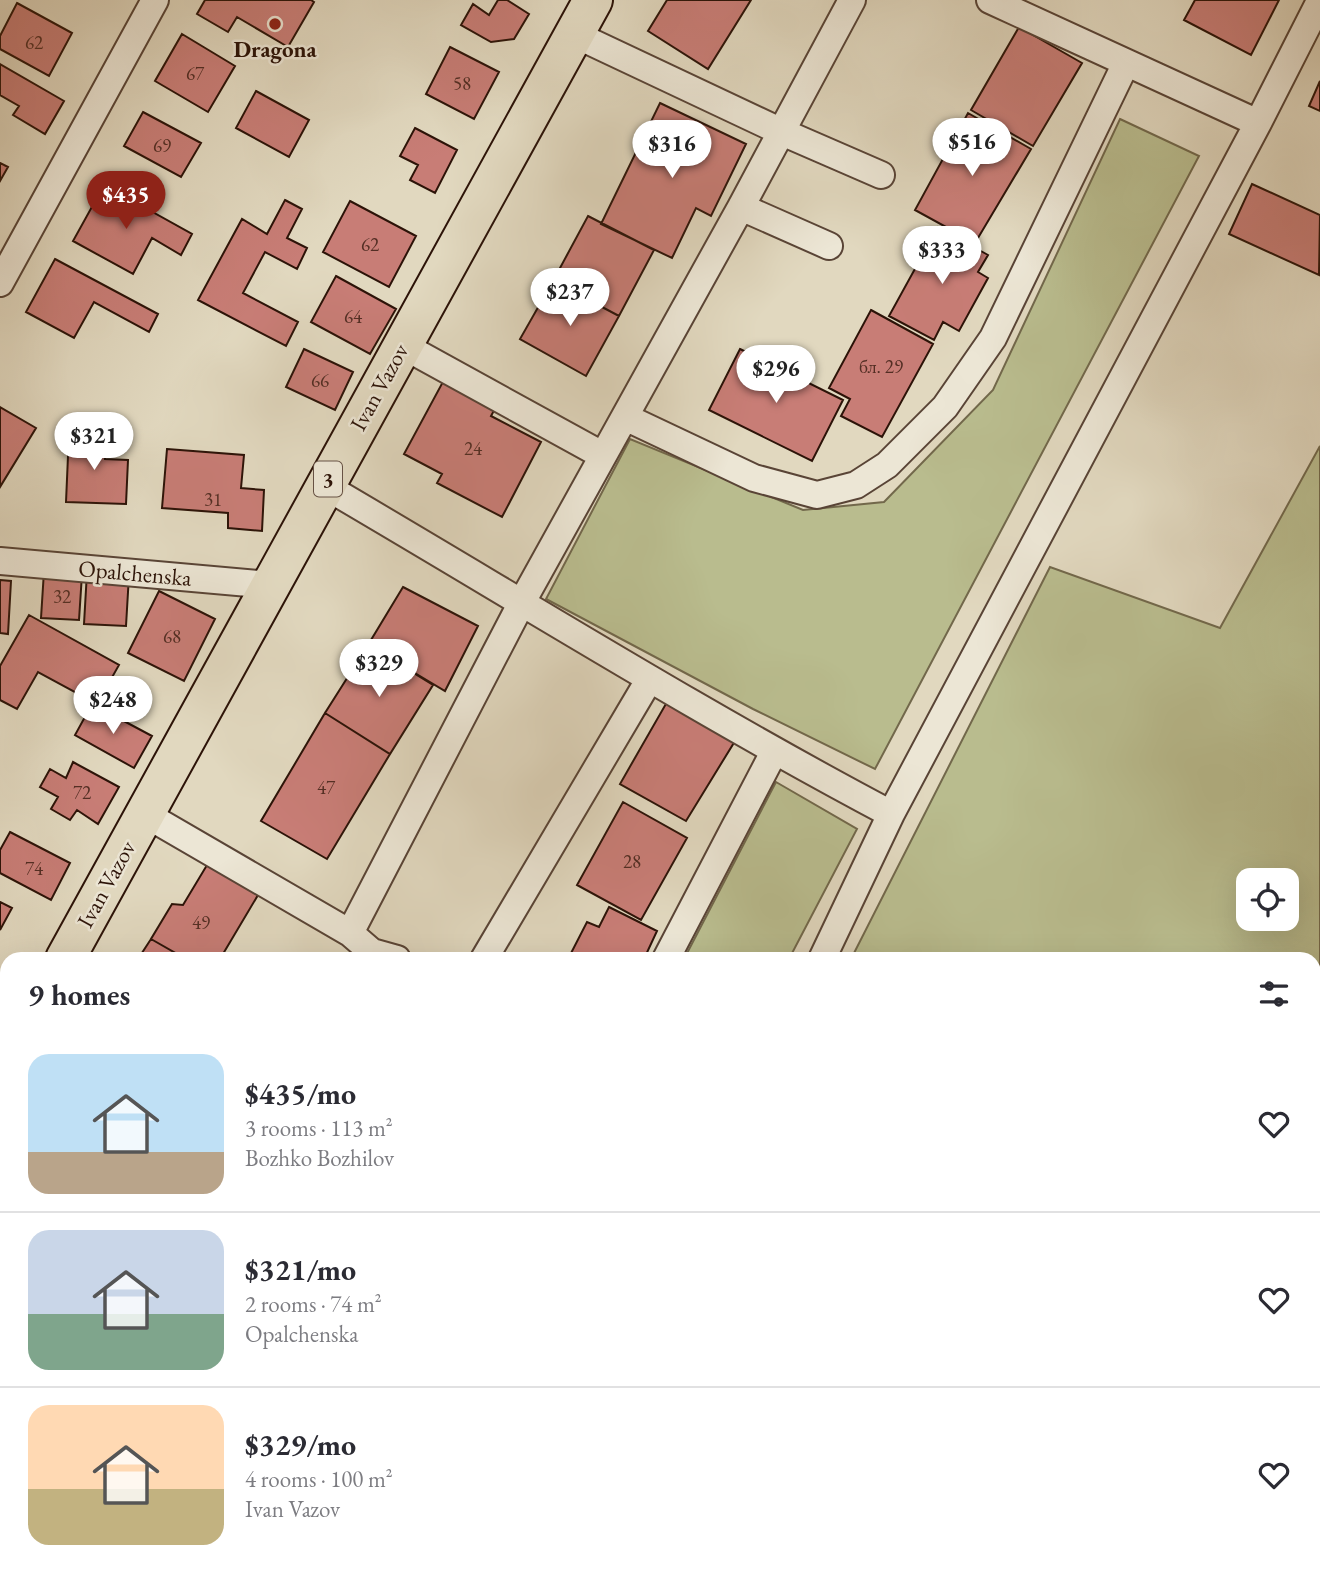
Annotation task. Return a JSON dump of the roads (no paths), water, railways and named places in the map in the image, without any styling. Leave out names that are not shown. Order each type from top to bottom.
[{"type":"main road","name":"Ivan Vazov","points":[[69,952],[593,0]]},
{"type":"street","points":[[0,283],[155,0]]},
{"type":"street","points":[[350,933],[522,602],[741,207],[852,0]]},
{"type":"street","points":[[990,0],[1258,123]]},
{"type":"street","points":[[825,952],[891,814],[1258,123],[1320,1]]},
{"type":"street","points":[[574,34],[782,132],[881,175]]},
{"type":"street","points":[[625,418],[754,478],[817,495],[856,485],[887,465],[945,407],[993,338],[1126,62]]},
{"type":"street","points":[[741,207],[828,246]]},
{"type":"street","points":[[402,345],[602,455]]},
{"type":"street","points":[[325,486],[649,680],[774,752],[891,814]]},
{"type":"street","name":"Opalchenska","points":[[0,561],[270,585]]},
{"type":"street","points":[[488,952],[649,680]]},
{"type":"street","points":[[670,952],[774,752]]},
{"type":"street","points":[[145,814],[350,933],[373,952]]},
{"type":"place","name":"Dragona","points":[[275,24]]}]
